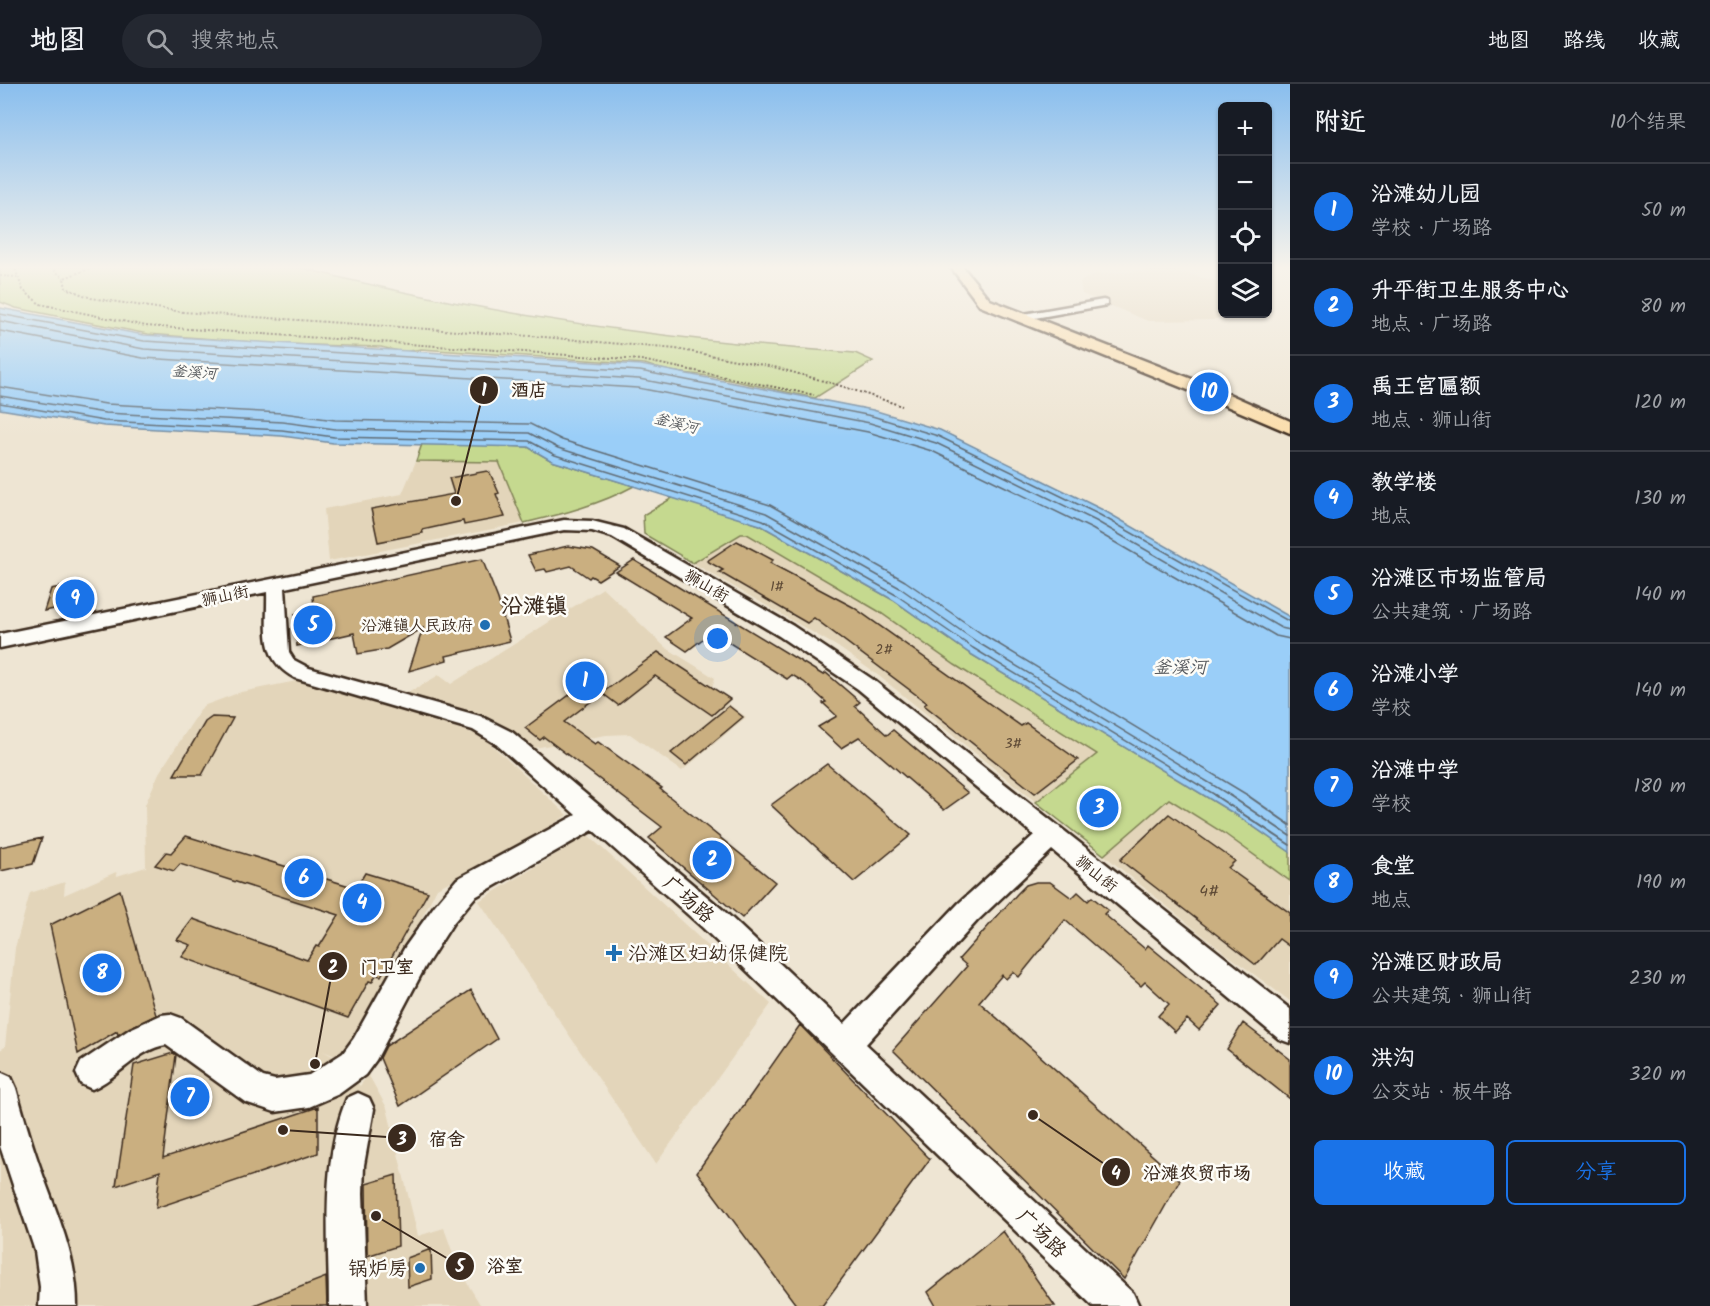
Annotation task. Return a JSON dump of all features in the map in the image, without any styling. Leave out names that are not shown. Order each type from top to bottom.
[{"type":"main road","points":[[1031,323],[1209,392],[1290,428]]},
{"type":"street","name":"狮山街","points":[[0,641],[564,525],[592,525],[606,528],[724,595],[828,658],[866,684],[1290,1028]]},
{"type":"street","name":"广场路","points":[[276,585],[279,653],[287,664],[302,673],[480,724],[504,738],[713,920],[1120,1306]]},
{"type":"street","points":[[92,1073],[151,1034],[162,1029],[170,1029],[255,1091],[275,1096],[309,1091],[328,1083],[354,1064],[365,1049],[415,957],[444,914],[466,888],[594,818]]},
{"type":"street","points":[[846,1044],[968,912],[1051,835]]},
{"type":"street","points":[[0,1088],[22,1164],[52,1243],[59,1288],[58,1306]]},
{"type":"street","points":[[348,1306],[346,1193],[348,1165],[358,1109]]},
{"type":"path","points":[[132,323],[146,326],[641,360],[814,395]]},
{"type":"path","points":[[339,323],[460,330],[645,346],[775,366],[837,382],[902,406]]},
{"type":"shaded area","points":[[416,461],[499,462],[524,523],[329,561],[324,509],[402,494]]},
{"type":"shaded area","points":[[747,533],[878,611],[955,665],[1098,754],[1036,802],[879,676],[838,647],[693,563],[741,534]]},
{"type":"shaded area","points":[[603,588],[665,647],[715,678],[712,687],[730,699],[727,703],[746,717],[682,771],[630,734],[606,735],[534,748],[516,733],[488,717],[406,694],[439,675],[451,684]]},
{"type":"shaded area","points":[[302,680],[482,736],[567,815],[522,845],[437,888],[360,1039],[340,1058],[323,1051],[338,1059],[360,1086],[368,1074],[387,1108],[418,1236],[444,1228],[458,1268],[481,1306],[0,1306],[0,1050],[5,1047],[15,948],[30,893],[65,882],[64,895],[116,872],[117,876],[146,867],[145,805],[159,773],[203,706],[241,692]]},
{"type":"shaded area","points":[[1169,799],[1225,834],[1290,881],[1290,1001],[1217,947],[1104,855]]},
{"type":"shaded area","name":"沿滩区妇幼保健院","points":[[588,835],[771,1004],[656,1164],[479,901]]},
{"type":"green space","points":[[92,323],[572,323],[713,341],[855,353],[873,361],[815,398],[726,379],[670,371],[645,364],[421,349],[403,352],[381,347],[279,344],[148,334]]},
{"type":"green space","points":[[459,443],[528,447],[552,461],[634,486],[594,504],[524,523],[499,462],[416,461],[422,444]]},
{"type":"green space","points":[[674,497],[760,525],[893,600],[969,653],[1238,816],[1290,852],[1290,881],[1225,834],[1169,799],[1104,855],[1036,802],[1097,754],[955,665],[878,611],[747,534],[741,534],[693,563],[644,534],[643,515]]},
{"type":"water","name":"釜溪河","points":[[0,323],[80,323],[144,335],[641,365],[873,410],[940,430],[1103,510],[1290,617],[1290,852],[1238,816],[969,653],[893,600],[760,525],[552,461],[528,447],[333,443],[282,436],[104,426],[0,409]]},
{"type":"building","points":[[487,471],[499,493],[496,494],[505,517],[464,525],[463,521],[422,530],[423,533],[378,542],[371,509],[454,494],[449,478]]},
{"type":"building","points":[[737,541],[773,560],[770,563],[853,607],[1021,726],[1026,723],[1078,760],[1035,793],[924,705],[927,703],[814,618],[807,623],[719,572],[723,570],[707,561]]},
{"type":"building","points":[[568,546],[593,550],[620,566],[598,580],[591,576],[589,578],[571,566],[547,572],[545,569],[536,571],[528,555]]},
{"type":"building","points":[[482,559],[498,599],[510,641],[446,656],[447,660],[409,671],[423,628],[387,649],[358,654],[354,633],[297,646],[295,614],[314,609],[313,596]]},
{"type":"building","points":[[634,560],[823,675],[826,673],[860,702],[855,706],[887,735],[893,730],[968,793],[944,810],[859,737],[841,748],[818,727],[837,716],[823,703],[826,702],[804,682],[792,675],[787,679],[712,632],[687,651],[666,637],[692,618],[616,572]]},
{"type":"building","points":[[75,584],[70,606],[44,611],[51,589]]},
{"type":"building","points":[[658,652],[730,699],[712,715],[655,676],[618,705],[602,693]]},
{"type":"building","points":[[587,682],[602,693],[564,722],[595,744],[598,742],[662,788],[660,789],[775,882],[742,918],[649,838],[662,827],[544,737],[540,740],[525,728]]},
{"type":"building","points":[[729,706],[743,717],[686,765],[671,753]]},
{"type":"building","points":[[212,717],[233,718],[202,775],[174,775],[205,722]]},
{"type":"building","points":[[827,764],[911,835],[854,882],[771,805]]},
{"type":"building","points":[[1169,814],[1235,861],[1228,868],[1290,913],[1290,947],[1279,939],[1256,965],[1120,860]]},
{"type":"building","points":[[186,836],[356,888],[365,873],[428,892],[381,976],[376,975],[372,982],[369,981],[348,1018],[182,957],[191,945],[177,940],[193,919],[307,960],[316,946],[319,947],[339,915],[180,864],[174,871],[155,865],[166,852],[171,853]]},
{"type":"building","points":[[42,838],[33,864],[0,871],[0,847]]},
{"type":"building","points":[[1050,882],[1072,898],[1078,892],[1088,901],[1092,897],[1108,910],[1104,914],[1145,949],[1148,945],[1221,1005],[1199,1030],[1187,1019],[1175,1032],[1158,1016],[1169,1004],[1145,982],[1141,986],[1065,920],[1019,977],[1013,972],[1006,979],[1002,975],[979,1002],[1180,1180],[1124,1279],[893,1050],[967,966],[959,959],[1026,885]]},
{"type":"building","points":[[120,890],[156,1015],[118,1035],[117,1031],[78,1054],[50,925]]},
{"type":"building","points":[[471,990],[497,1039],[400,1106],[380,1058],[386,1046]]},
{"type":"building","points":[[1243,1023],[1290,1059],[1290,1099],[1227,1049]]},
{"type":"building","points":[[800,1025],[930,1159],[822,1306],[797,1306],[697,1172]]},
{"type":"building","points":[[173,1053],[176,1055],[163,1158],[318,1107],[318,1153],[156,1208],[160,1171],[116,1186],[134,1065]]},
{"type":"building","points":[[396,1175],[398,1246],[367,1256],[366,1184]]},
{"type":"building","points":[[1003,1231],[1055,1306],[936,1306],[928,1292]]},
{"type":"building","name":"锅炉房","points":[[431,1249],[432,1279],[408,1287],[407,1258]]},
{"type":"building","points":[[326,1277],[327,1306],[254,1306],[254,1305]]},
{"type":"place","name":"洪沟","points":[[1209,392]]},
{"type":"place","name":"酒店","points":[[456,501]]},
{"type":"place","name":"沿滩区财政局","points":[[75,599]]},
{"type":"place","name":"沿滩区市场监管局","points":[[313,625]]},
{"type":"place","name":"沿滩镇人民政府","points":[[485,625]]},
{"type":"place","name":"沿滩幼儿园","points":[[585,681]]},
{"type":"place","name":"禹王宫匾额","points":[[1099,808]]},
{"type":"place","name":"升平街卫生服务中心","points":[[712,860]]},
{"type":"place","name":"沿滩小学","points":[[304,878]]},
{"type":"place","name":"教学楼","points":[[362,903]]},
{"type":"place","name":"沿滩区妇幼保健院","points":[[614,953]]},
{"type":"place","name":"食堂","points":[[102,973]]},
{"type":"place","name":"门卫室","points":[[315,1064]]},
{"type":"place","name":"沿滩中学","points":[[190,1097]]},
{"type":"place","name":"沿滩农贸市场","points":[[1033,1115]]},
{"type":"place","name":"宿舍","points":[[283,1130]]},
{"type":"place","name":"浴室","points":[[376,1216]]},
{"type":"place","name":"锅炉房","points":[[420,1268]]},
{"type":"district","name":"沿滩镇","points":[[534,605]]}]
